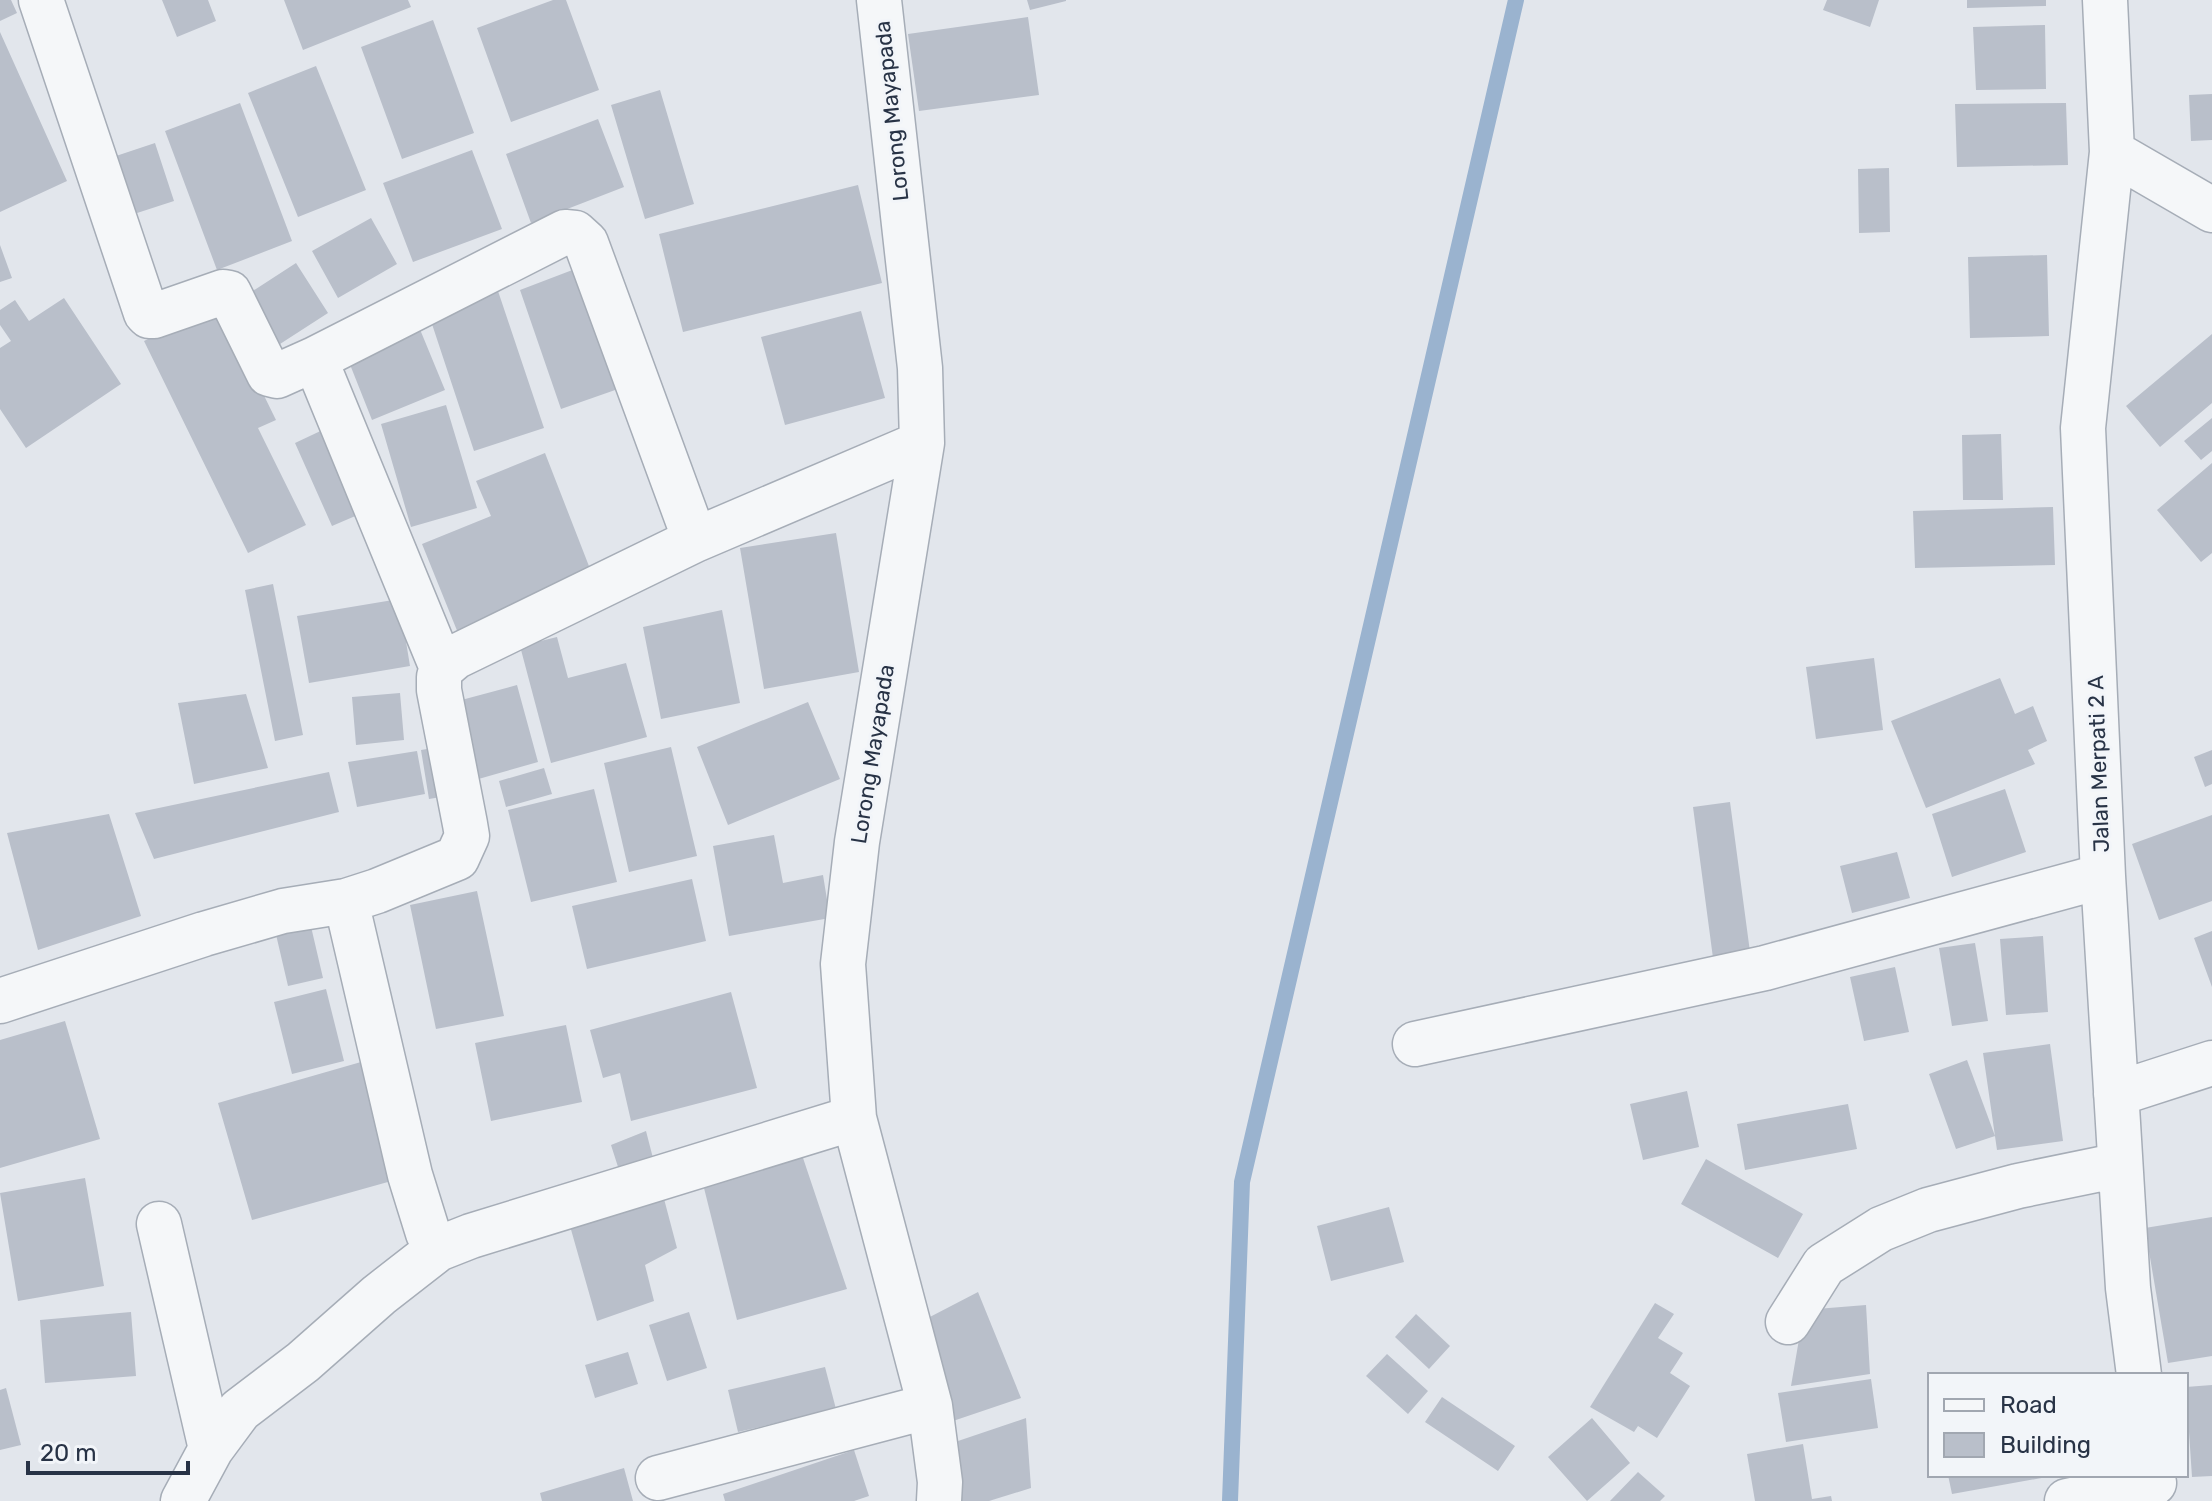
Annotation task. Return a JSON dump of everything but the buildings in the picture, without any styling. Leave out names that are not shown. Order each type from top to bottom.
[{"type":"street","points":[[41,0],[149,316],[223,292],[229,293],[269,374],[277,376],[565,232],[575,233],[586,243],[695,540]]},
{"type":"street","name":"Lorong Mayapada","points":[[879,0],[920,368],[922,443],[857,842],[843,964],[854,1118],[930,1406],[940,1482],[939,1501]]},
{"type":"street","name":"Jalan Merpati 2 A","points":[[2105,0],[2112,152],[2083,428],[2103,876],[2120,1165],[2128,1288],[2139,1373]]},
{"type":"street","points":[[2112,152],[2212,210]]},
{"type":"street","points":[[315,359],[442,668]]},
{"type":"street","points":[[0,1001],[283,911],[346,901],[457,858],[467,836],[439,690],[442,668],[455,657],[525,621],[695,540],[922,443]]},
{"type":"street","points":[[1415,1044],[1765,968],[2103,876]]},
{"type":"street","points":[[346,901],[410,1175],[428,1233],[438,1249]]},
{"type":"street","points":[[2116,1094],[2212,1063]]},
{"type":"street","points":[[183,1501],[211,1449],[240,1410],[303,1362],[379,1295],[438,1249],[471,1236],[854,1118]]},
{"type":"street","points":[[1788,1322],[1824,1265],[1881,1229],[1928,1210],[2018,1186],[2120,1165]]},
{"type":"street","points":[[159,1224],[211,1449]]},
{"type":"street","points":[[658,1478],[930,1406]]},
{"type":"street","points":[[2067,1501],[2154,1486]]},
{"type":"waterway","points":[[1230,1501],[1242,1182],[1516,0]]}]
